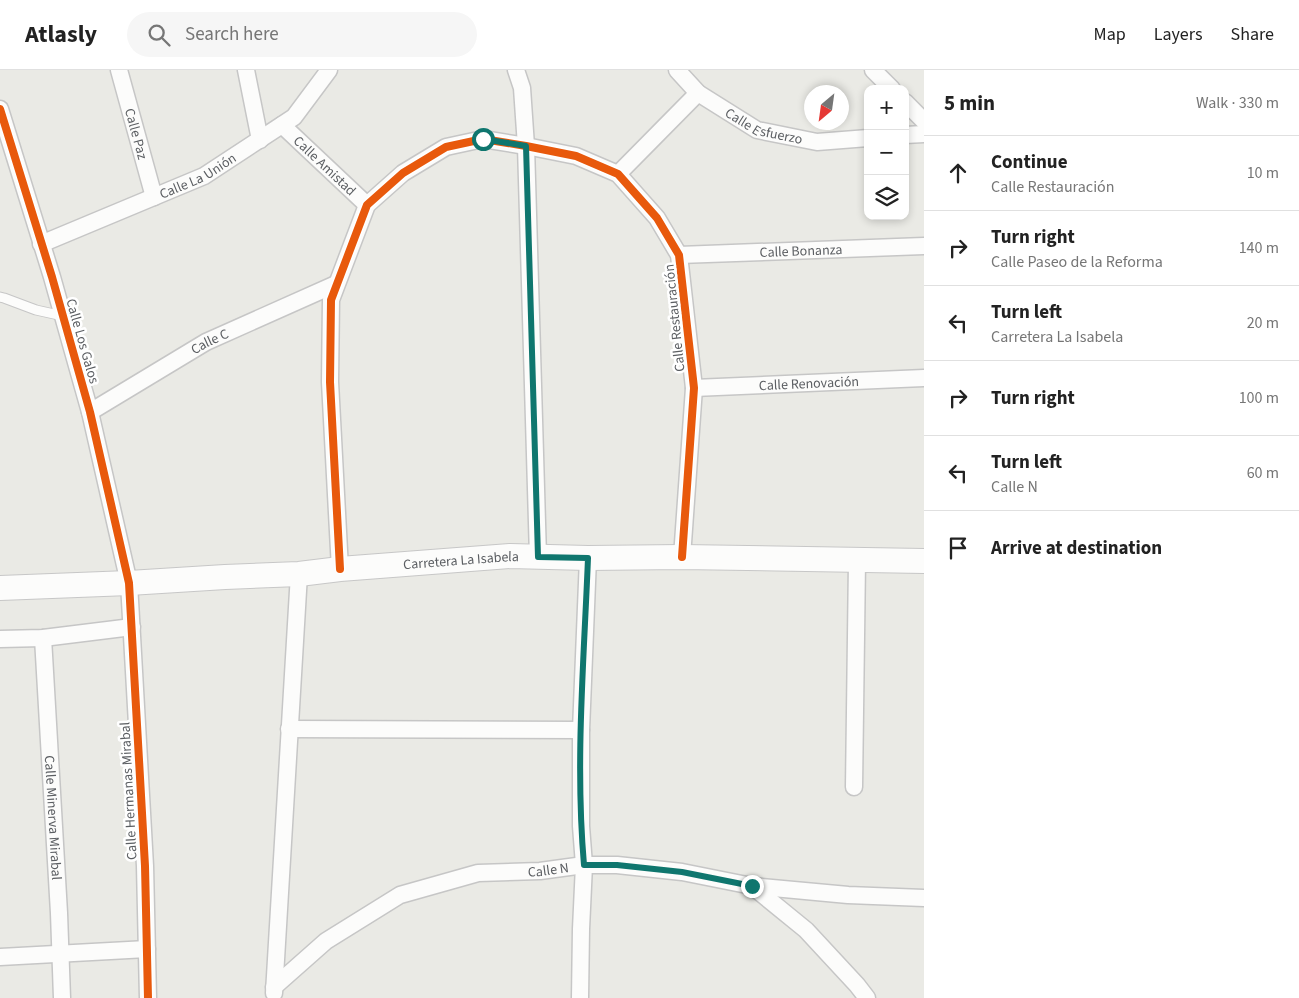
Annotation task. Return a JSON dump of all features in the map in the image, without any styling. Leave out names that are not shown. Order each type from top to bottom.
[{"type":"main road","name":"Carretera La Isabela","points":[[0,588],[299,574],[510,556],[809,558],[857,561],[924,561]]},
{"type":"street","name":"Calle Paz","points":[[119,70],[154,197]]},
{"type":"street","points":[[246,70],[260,140]]},
{"type":"street","name":"Calle La Unión","points":[[41,244],[204,176],[294,117],[329,70]]},
{"type":"street","points":[[516,70],[522,88],[526,146],[538,557]]},
{"type":"street","name":"Calle Esfuerzo","points":[[677,70],[698,93],[757,130],[817,142],[864,138]]},
{"type":"street","points":[[873,70],[888,85]]},
{"type":"street","points":[[618,174],[698,93]]},
{"type":"street","points":[[909,106],[924,121]]},
{"type":"street","name":"Calle Los Galos","points":[[0,109],[52,277],[90,412],[129,583]]},
{"type":"street","name":"Calle Amistad","points":[[282,125],[367,205]]},
{"type":"street","points":[[909,135],[924,134]]},
{"type":"street","name":"Calle Restauración","points":[[340,569],[330,382],[331,300],[336,284],[367,205],[403,174],[446,147],[483,139],[576,156],[618,174],[657,218],[679,255],[694,388],[682,557]]},
{"type":"street","name":"Calle Bonanza","points":[[679,255],[924,246]]},
{"type":"street","name":"Calle C","points":[[90,412],[206,342],[336,284]]},
{"type":"street","name":"Calle Renovación","points":[[694,388],[924,378]]},
{"type":"street","points":[[580,998],[584,865],[581,826],[581,730],[588,558]]},
{"type":"street","points":[[854,787],[857,561]]},
{"type":"street","points":[[274,993],[299,574]]},
{"type":"street","name":"Calle Hermanas Mirabal","points":[[129,583],[145,866],[148,998]]},
{"type":"street","points":[[0,639],[43,638],[132,628]]},
{"type":"street","name":"Calle Minerva Mirabal","points":[[43,638],[62,998]]},
{"type":"street","points":[[289,729],[581,730]]},
{"type":"street","name":"Calle N","points":[[274,993],[326,941],[400,895],[478,873],[540,870],[584,865],[617,865],[682,872],[752,886],[806,930],[867,998]]},
{"type":"street","points":[[752,886],[848,896],[924,898]]},
{"type":"street","points":[[0,957],[146,949]]},
{"type":"lane","points":[[0,297],[36,310],[63,316]]},
{"type":"cycle path","points":[[0,109],[52,277],[90,412],[129,583],[145,866],[148,998]]},
{"type":"cycle path","points":[[340,569],[330,382],[331,300],[367,205],[403,173],[446,147],[483,139],[576,156],[618,174],[657,218],[679,255],[694,388],[682,557]]},
{"type":"route","points":[[483,139],[526,146],[538,557],[588,558],[581,730],[581,826],[584,865],[617,865],[682,872],[752,886]]}]
